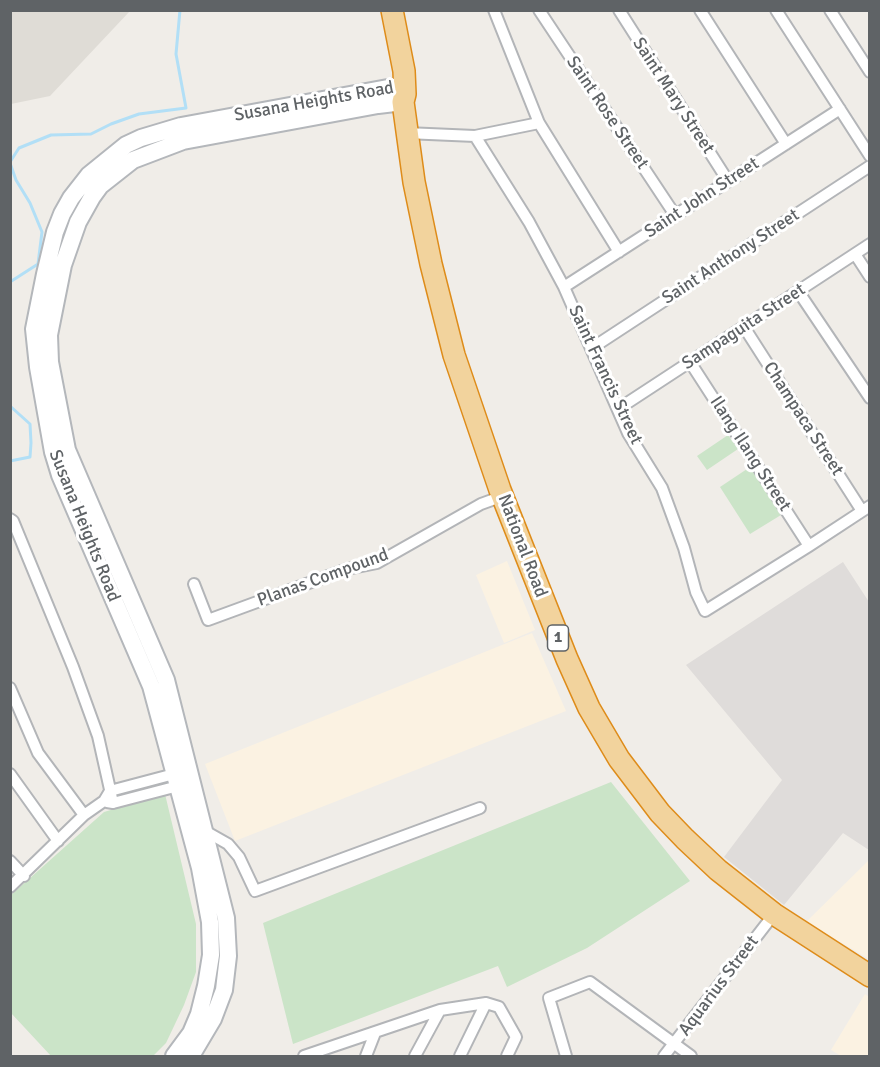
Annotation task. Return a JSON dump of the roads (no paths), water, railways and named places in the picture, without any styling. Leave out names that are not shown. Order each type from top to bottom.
[{"type":"highway","name":"National Road","points":[[379,10],[400,92]]},
{"type":"highway","name":"National Road","points":[[392,10],[406,133],[420,213],[446,326],[502,496],[577,684],[619,759],[660,813],[685,839],[718,870],[774,914],[870,976]]},
{"type":"main road","name":"Susana Heights Road","points":[[191,1056],[213,1019],[224,990],[228,956],[226,918],[205,831],[182,779],[151,686],[60,475],[53,452],[34,330],[45,274],[62,213],[88,175],[112,154],[141,138],[192,124],[400,92]]},
{"type":"main road","name":"Susana Heights Road","points":[[174,1056],[191,1033],[200,1014],[207,986],[210,955],[210,922],[182,779]]},
{"type":"street","points":[[494,10],[540,123],[619,252]]},
{"type":"street","name":"Saint Rose Street","points":[[539,10],[675,215]]},
{"type":"street","name":"Saint Mary Street","points":[[619,10],[728,181]]},
{"type":"street","points":[[700,10],[786,144]]},
{"type":"street","points":[[776,10],[870,156]]},
{"type":"street","points":[[830,10],[870,72]]},
{"type":"street","name":"Saint John Street","points":[[564,287],[840,109]]},
{"type":"street","points":[[406,133],[475,136],[540,123]]},
{"type":"street","name":"Saint Francis Street","points":[[475,136],[529,222],[564,287],[628,433],[662,488],[671,508],[696,592],[705,611],[866,508]]},
{"type":"street","name":"Saint Anthony Street","points":[[592,348],[870,166]]},
{"type":"street","name":"Sampaguita Street","points":[[618,410],[870,244]]},
{"type":"street","points":[[855,254],[870,277]]},
{"type":"street","points":[[798,291],[870,399]]},
{"type":"street","name":"Champaca Street","points":[[744,327],[866,508]]},
{"type":"street","name":"Ilang Ilang Street","points":[[690,362],[809,546]]},
{"type":"street","name":"Planas Compound","points":[[194,584],[208,620],[216,618],[347,569],[377,563],[481,504],[502,496]]},
{"type":"street","points":[[10,519],[13,521],[94,726],[110,791],[108,802]]},
{"type":"street","points":[[10,688],[38,753],[84,815]]},
{"type":"street","points":[[10,774],[58,841]]},
{"type":"street","points":[[110,791],[182,779]]},
{"type":"street","points":[[10,887],[24,876],[84,815],[108,802],[182,779]]},
{"type":"street","points":[[205,831],[228,844],[240,857],[254,891],[258,891],[480,807]]},
{"type":"street","points":[[10,861],[24,876]]},
{"type":"street","name":"Aquarius Street","points":[[664,1056],[774,914]]},
{"type":"street","points":[[566,1056],[549,998],[590,982],[691,1056]]},
{"type":"street","points":[[460,1056],[486,1003]]},
{"type":"street","points":[[304,1056],[375,1034],[440,1010],[486,1003],[499,1007],[516,1037],[508,1056]]},
{"type":"street","points":[[415,1056],[440,1010]]},
{"type":"street","points":[[366,1056],[375,1034]]},
{"type":"waterway","points":[[10,162],[19,148],[51,135],[91,134],[139,114],[186,108],[176,54],[180,10]]},
{"type":"waterway","points":[[10,163],[42,232],[38,264],[10,282]]},
{"type":"waterway","points":[[10,406],[30,424],[31,443],[30,457],[10,461]]}]
